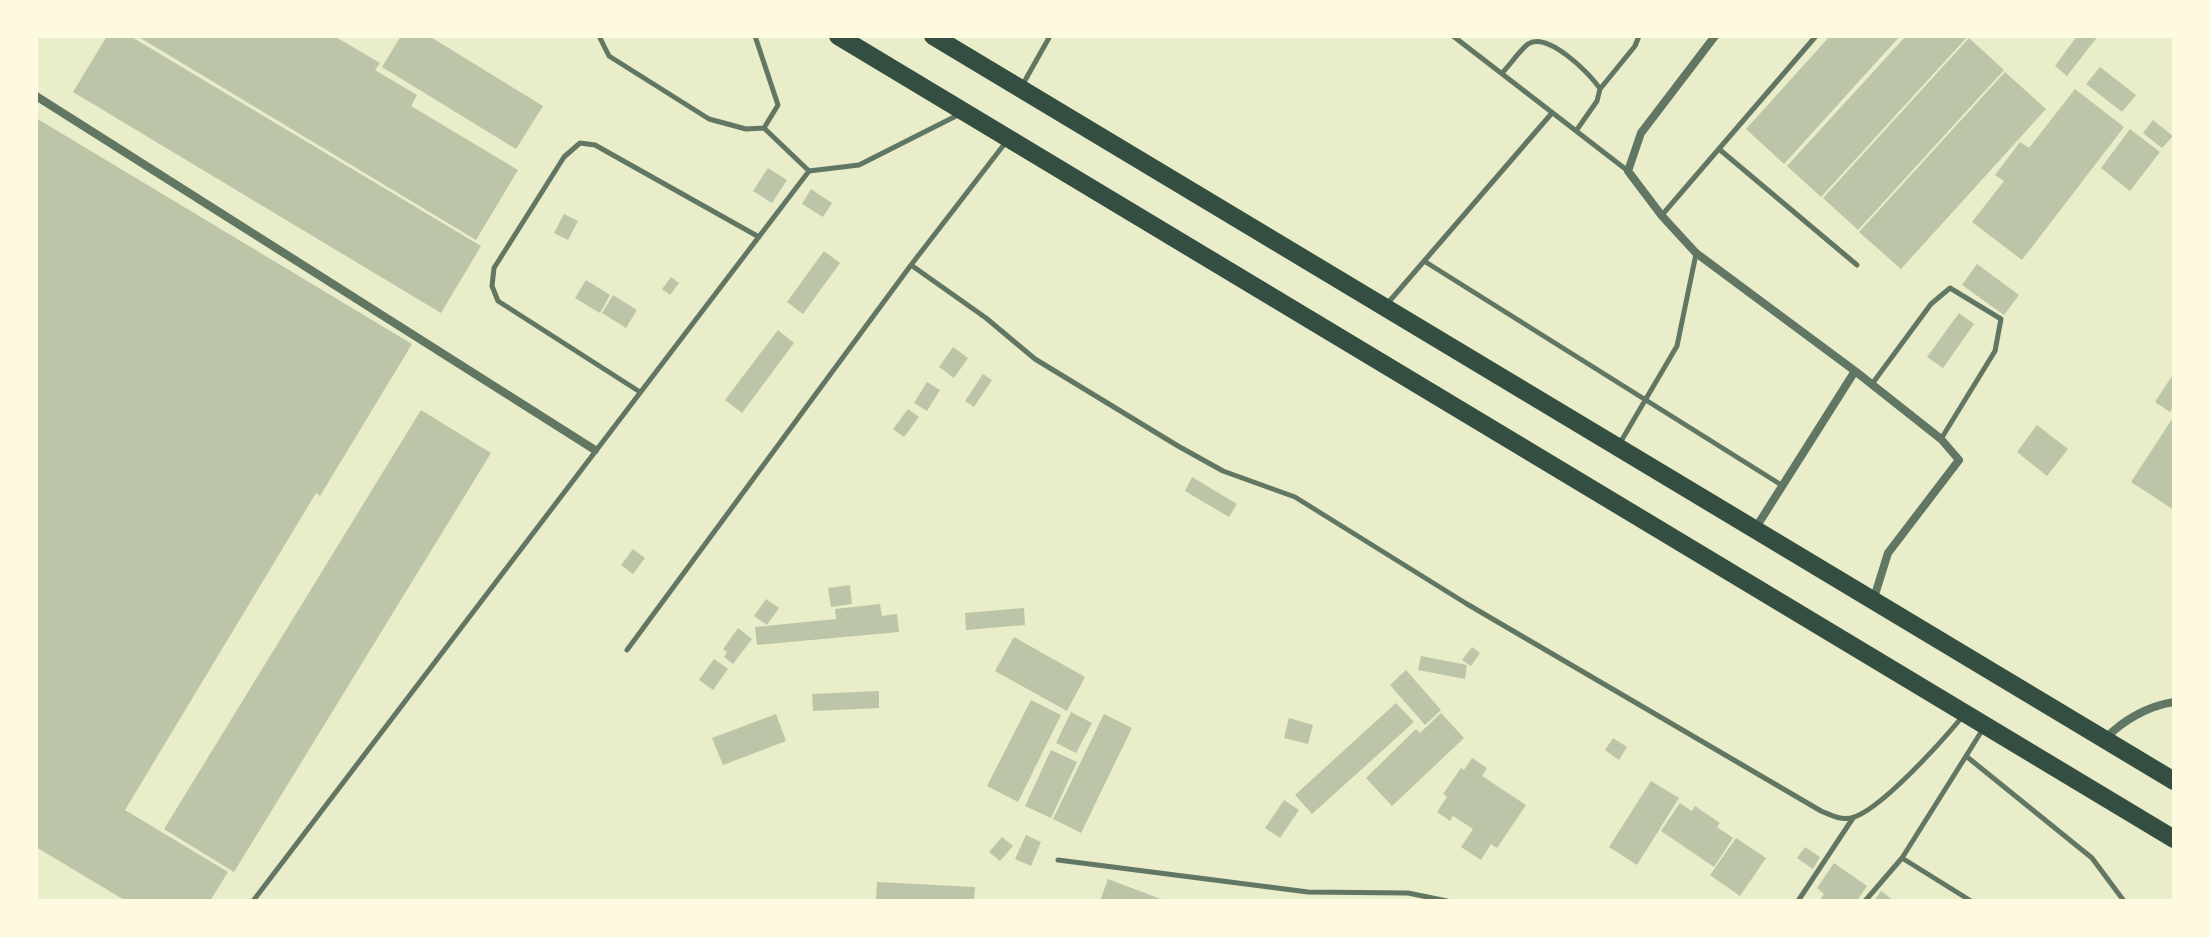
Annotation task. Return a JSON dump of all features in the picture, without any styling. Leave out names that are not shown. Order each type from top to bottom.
[{"type":"highway","points":[[838,36],[2174,839]]},
{"type":"highway","points":[[933,36],[2174,781]]},
{"type":"street","points":[[1715,36],[1641,133],[1628,171],[1662,216],[1696,253],[1855,371],[1941,439],[1959,460],[1888,553],[1873,601]]},
{"type":"street","points":[[36,96],[595,450]]},
{"type":"street","points":[[1754,530],[1855,371]]},
{"type":"street","points":[[2105,739],[2129,719],[2174,702]]},
{"type":"lane","points":[[599,36],[609,56],[709,119],[746,129],[764,128],[809,171]]},
{"type":"lane","points":[[755,36],[778,105],[764,128]]},
{"type":"lane","points":[[1020,89],[1050,36]]},
{"type":"lane","points":[[1453,36],[1628,171]]},
{"type":"lane","points":[[1576,131],[1597,101],[1600,89],[1635,46],[1639,36]]},
{"type":"lane","points":[[1662,216],[1816,36]]},
{"type":"lane","points":[[1502,73],[1529,43],[1543,38],[1595,81],[1600,89]]},
{"type":"lane","points":[[253,901],[809,171],[859,165],[964,112]]},
{"type":"lane","points":[[1384,307],[1552,113]]},
{"type":"lane","points":[[627,650],[911,265],[1008,139]]},
{"type":"lane","points":[[640,392],[498,301],[492,286],[494,268],[564,157],[580,143],[595,145],[759,237]]},
{"type":"lane","points":[[1719,149],[1857,265]]},
{"type":"lane","points":[[1617,448],[1677,346],[1696,253]]},
{"type":"lane","points":[[1424,261],[1783,486]]},
{"type":"lane","points":[[911,265],[986,318],[1035,359],[1178,446],[1223,471],[1295,497],[1467,604],[1821,811],[1838,818],[1854,817]]},
{"type":"lane","points":[[1871,385],[1931,304],[1950,288],[2001,319],[1995,351],[1941,439]]},
{"type":"lane","points":[[1798,901],[1854,817],[1883,798],[1930,755],[1966,713]]},
{"type":"lane","points":[[1865,901],[1902,858],[1986,724]]},
{"type":"lane","points":[[1966,756],[2092,858],[2124,901]]},
{"type":"lane","points":[[1902,858],[1971,901]]},
{"type":"lane","points":[[1058,860],[1308,892],[1408,893],[1447,901]]},
{"type":"building","points":[[107,36],[130,36],[481,246],[441,313],[73,92]]},
{"type":"building","points":[[137,36],[334,36],[380,63],[375,70],[417,95],[411,106],[518,170],[476,240]]},
{"type":"building","points":[[401,36],[429,36],[543,106],[516,149],[382,67]]},
{"type":"building","points":[[1830,36],[1900,36],[1784,164],[1746,129]]},
{"type":"building","points":[[1906,36],[1968,36],[1821,197],[1787,166]]},
{"type":"building","points":[[2077,36],[2098,36],[2067,76],[2055,66]]},
{"type":"building","points":[[1969,38],[2004,70],[1858,230],[1823,198]]},
{"type":"building","points":[[2100,67],[2136,95],[2122,112],[2086,84]]},
{"type":"building","points":[[2005,72],[2046,109],[1901,269],[1859,232]]},
{"type":"building","points":[[2075,89],[2124,127],[2022,260],[1972,222],[2004,181],[1995,175],[2020,142],[2029,148]]},
{"type":"building","points":[[36,118],[412,344],[320,496],[316,493],[125,810],[228,872],[210,901],[126,901],[36,847]]},
{"type":"building","points":[[2153,120],[2173,136],[2162,148],[2143,133]]},
{"type":"building","points":[[2130,129],[2160,152],[2130,191],[2101,168]]},
{"type":"building","points":[[768,168],[787,180],[772,203],[753,191]]},
{"type":"building","points":[[811,189],[832,203],[823,217],[802,204]]},
{"type":"building","points":[[564,214],[578,221],[568,240],[554,233]]},
{"type":"building","points":[[824,251],[840,263],[803,314],[787,302]]},
{"type":"building","points":[[1977,264],[2019,295],[2004,315],[1962,285]]},
{"type":"building","points":[[671,277],[679,283],[670,295],[662,289]]},
{"type":"building","points":[[586,280],[610,295],[600,313],[575,298]]},
{"type":"building","points":[[613,295],[637,310],[626,328],[602,313]]},
{"type":"building","points":[[1959,313],[1974,324],[1943,368],[1927,357]]},
{"type":"building","points":[[778,330],[794,343],[742,413],[725,400]]},
{"type":"building","points":[[953,347],[968,358],[954,378],[939,367]]},
{"type":"building","points":[[2174,373],[2174,405],[2170,412],[2155,402]]},
{"type":"building","points":[[983,374],[992,380],[974,407],[965,401]]},
{"type":"building","points":[[927,382],[940,390],[927,411],[914,403]]},
{"type":"building","points":[[908,409],[919,417],[904,437],[893,429]]},
{"type":"building","points":[[421,410],[491,453],[234,872],[164,829]]},
{"type":"building","points":[[2174,416],[2174,510],[2131,482]]},
{"type":"building","points":[[2037,425],[2068,449],[2047,476],[2017,452]]},
{"type":"building","points":[[1192,477],[1237,504],[1229,517],[1185,491]]},
{"type":"building","points":[[633,549],[645,558],[633,574],[621,565]]},
{"type":"building","points":[[850,585],[852,604],[831,607],[828,588]]},
{"type":"building","points":[[766,599],[779,608],[767,625],[754,616]]},
{"type":"building","points":[[880,604],[882,616],[897,614],[899,632],[757,645],[755,627],[836,619],[835,609]]},
{"type":"building","points":[[1024,608],[1025,625],[966,630],[965,613]]},
{"type":"building","points":[[738,628],[752,639],[733,664],[724,657],[727,652],[723,649]]},
{"type":"building","points":[[1014,637],[1085,677],[1067,711],[995,671]]},
{"type":"building","points":[[1472,647],[1480,653],[1471,666],[1462,660]]},
{"type":"building","points":[[1421,656],[1467,665],[1465,679],[1418,670]]},
{"type":"building","points":[[714,659],[728,669],[713,690],[699,680]]},
{"type":"building","points":[[1406,670],[1441,710],[1425,725],[1390,685]]},
{"type":"building","points":[[879,691],[879,708],[813,711],[812,694]]},
{"type":"building","points":[[1031,700],[1061,715],[1018,802],[987,786]]},
{"type":"building","points":[[1396,703],[1414,722],[1312,814],[1295,795]]},
{"type":"building","points":[[1071,712],[1092,723],[1076,753],[1056,743]]},
{"type":"building","points":[[1441,713],[1464,738],[1392,806],[1366,778],[1416,729],[1420,733]]},
{"type":"building","points":[[776,714],[786,741],[723,765],[712,738]]},
{"type":"building","points":[[1104,714],[1132,728],[1081,833],[1053,819]]},
{"type":"building","points":[[1289,718],[1313,725],[1308,744],[1284,738]]},
{"type":"building","points":[[1613,738],[1627,747],[1619,760],[1605,750]]},
{"type":"building","points":[[1051,750],[1077,762],[1051,818],[1025,806]]},
{"type":"building","points":[[1472,758],[1487,768],[1482,776],[1526,805],[1497,848],[1491,844],[1481,860],[1461,847],[1473,829],[1453,816],[1450,821],[1437,812],[1447,797],[1443,794]]},
{"type":"building","points":[[1651,781],[1679,798],[1637,865],[1609,847]]},
{"type":"building","points":[[1284,800],[1299,810],[1280,838],[1265,828]]},
{"type":"building","points":[[1680,803],[1692,811],[1695,806],[1720,823],[1717,827],[1733,838],[1714,867],[1661,831]]},
{"type":"building","points":[[1026,835],[1041,842],[1031,866],[1015,859]]},
{"type":"building","points":[[1002,837],[1013,846],[1000,861],[989,852]]},
{"type":"building","points":[[1736,838],[1766,858],[1740,896],[1710,875]]},
{"type":"building","points":[[1805,847],[1820,857],[1813,869],[1797,858]]},
{"type":"building","points":[[1834,863],[1867,886],[1857,901],[1819,901],[1824,894],[1817,888]]},
{"type":"building","points":[[1108,879],[1166,901],[1100,901]]},
{"type":"building","points":[[877,882],[975,887],[974,901],[876,901]]},
{"type":"building","points":[[1881,891],[1894,901],[1874,901]]}]
